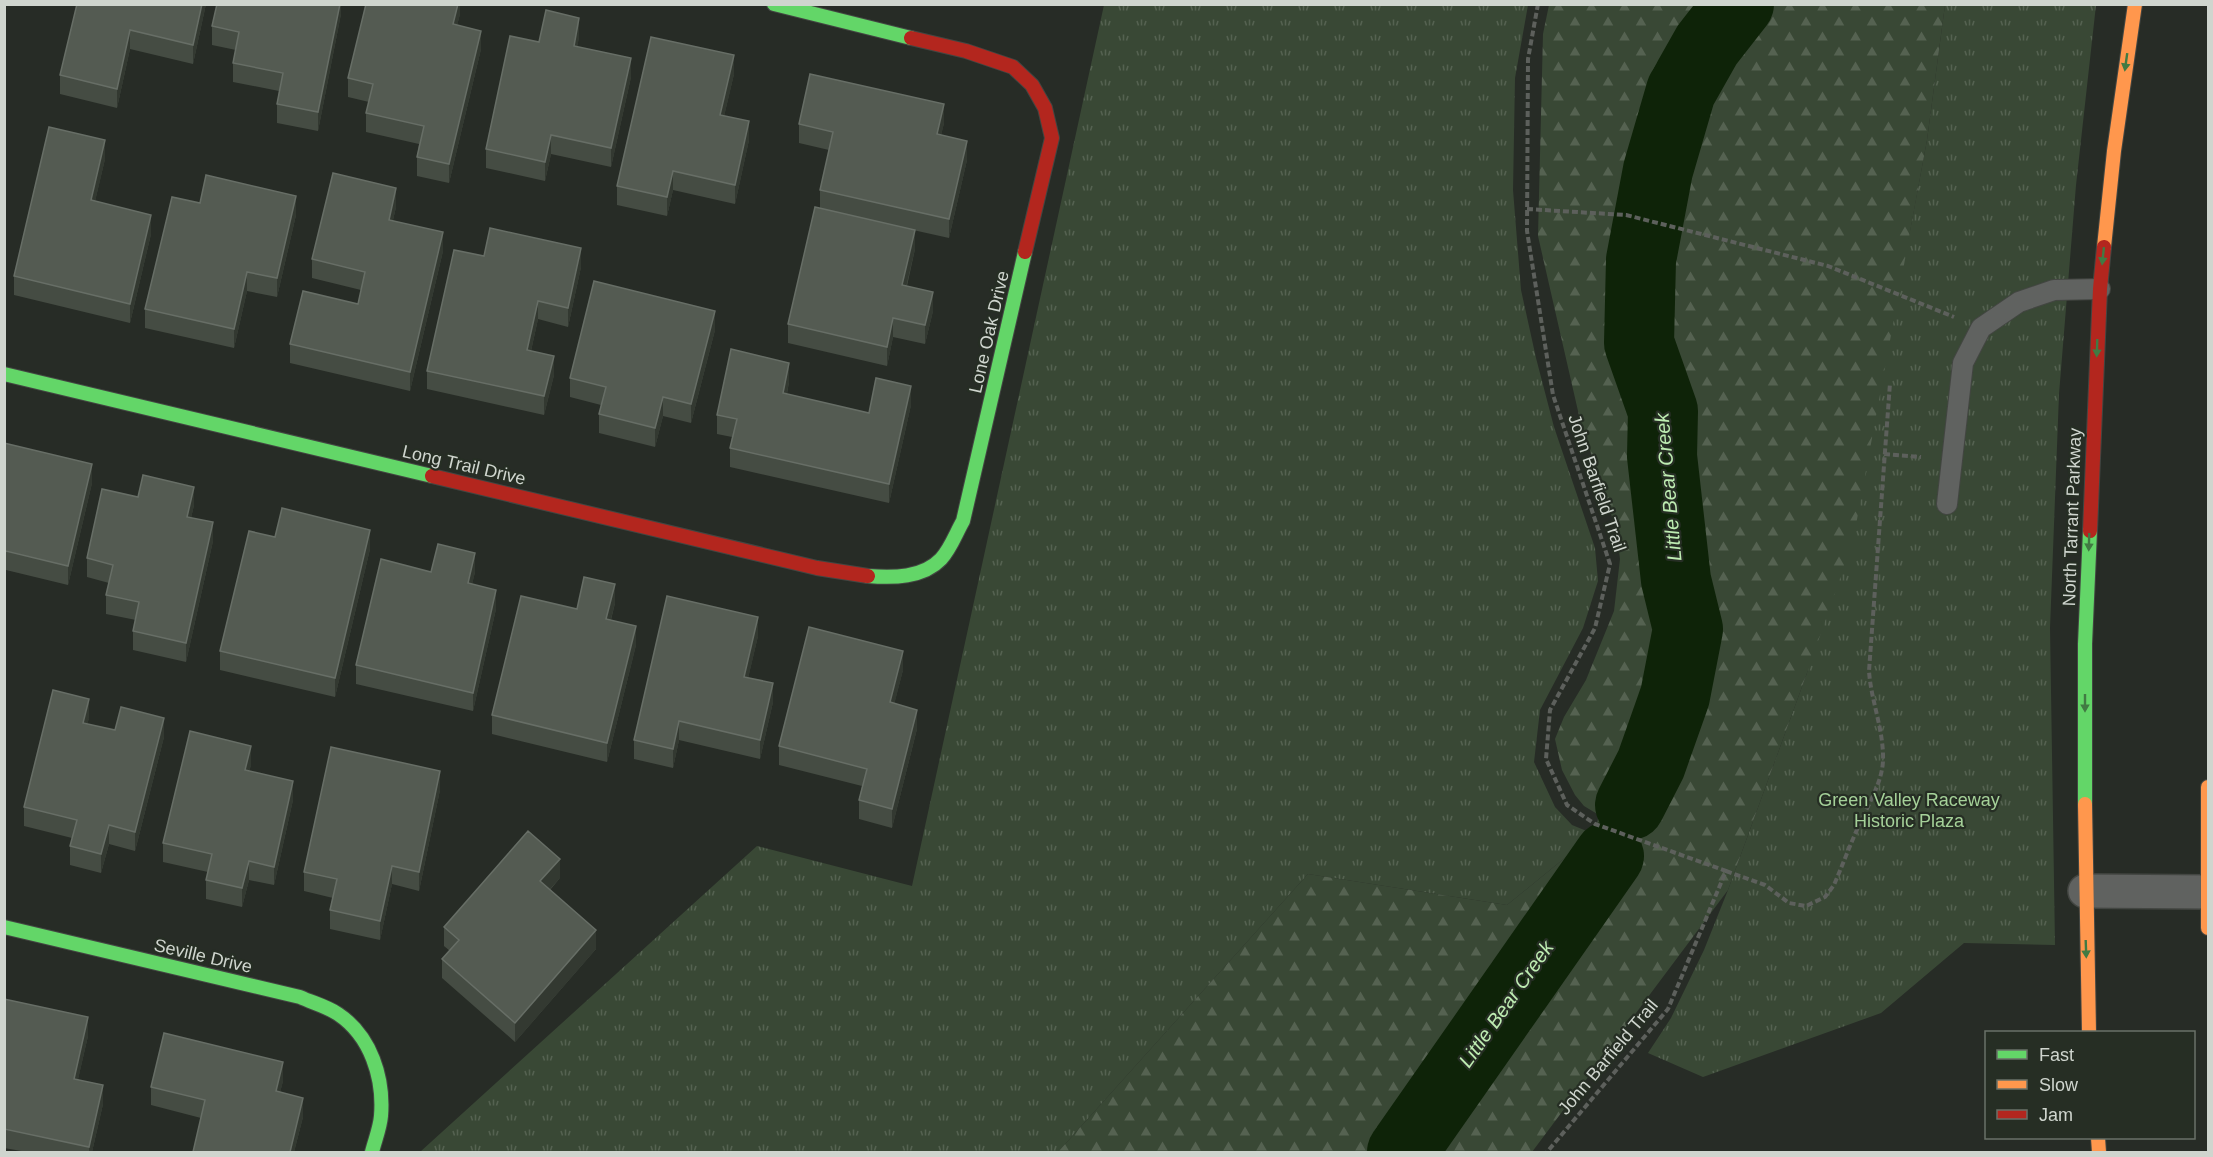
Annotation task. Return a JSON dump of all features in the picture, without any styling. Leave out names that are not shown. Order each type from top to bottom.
[{"type":"street","name":"Lone Oak Drive","points":[[774,4],[966,51],[1013,67],[1032,85],[1045,108],[1052,138],[963,521],[941,560],[918,574]]},
{"type":"street","name":"North Tarrant Parkway","points":[[2089,1031],[2085,891],[2085,644],[2100,289],[2114,151],[2135,4]]},
{"type":"street","name":"Long Trail Drive","points":[[4,374],[817,568],[888,577],[918,574]]},
{"type":"street","points":[[2208,787],[2208,928]]},
{"type":"street","points":[[2085,891],[2208,892]]},
{"type":"street","name":"Seville Drive","points":[[4,927],[300,997],[341,1015],[359,1032],[373,1054],[380,1076],[381,1113],[372,1152]]},
{"type":"lane","points":[[1947,504],[1963,363],[1982,328],[2019,302],[2054,290],[2100,289]]},
{"type":"path","name":"John Barfield Trail","points":[[1538,4],[1528,59],[1527,231],[1553,395],[1610,564],[1596,628],[1551,710],[1546,759],[1567,805],[1595,824],[1726,871],[1668,1009],[1547,1152]]},
{"type":"path","points":[[1527,209],[1626,215],[1828,266],[1982,328]]},
{"type":"path","points":[[1726,871],[1765,885],[1789,903],[1806,906],[1825,897],[1834,885],[1875,792],[1883,763],[1881,734],[1877,711],[1870,692],[1869,670],[1890,383]]},
{"type":"path","points":[[1884,454],[1952,460]]},
{"type":"green space","points":[[1104,5],[1528,5],[1515,78],[1513,190],[1521,290],[1554,427],[1595,548],[1598,581],[1583,628],[1540,710],[1534,762],[1555,807],[1572,825],[1594,834],[1507,905],[1308,874],[1058,1152],[420,1152],[757,846],[912,886]]},
{"type":"green space","points":[[1549,5],[1945,5],[1927,140],[1853,541],[1728,890],[1532,1152],[1058,1152],[1308,874],[1507,905],[1594,834],[1599,815],[1584,806],[1575,795],[1562,770],[1555,739],[1564,717],[1586,680],[1614,611],[1620,559],[1616,529],[1581,424],[1538,236],[1543,34]]},
{"type":"green space","name":"Green Valley Raceway Historic Plaza","points":[[1945,5],[2096,5],[2076,185],[2059,394],[2050,628],[2055,945],[1964,943],[1881,1013],[1703,1077],[1648,1053],[1671,1018],[1704,950],[1807,673],[1910,231],[1927,140]]},
{"type":"building","points":[[77,4],[202,4],[193,45],[130,30],[117,89],[60,75]]},
{"type":"building","points":[[217,4],[340,4],[318,112],[277,104],[283,73],[233,63],[239,32],[212,26]]},
{"type":"building","points":[[366,4],[458,4],[453,24],[481,31],[449,164],[417,157],[424,126],[366,113],[373,84],[348,78]]},
{"type":"building","points":[[546,10],[579,18],[574,46],[631,58],[611,148],[551,135],[545,162],[486,149],[510,36],[539,42]]},
{"type":"building","points":[[651,37],[734,55],[720,115],[749,121],[735,185],[673,171],[667,197],[617,186]]},
{"type":"building","points":[[810,74],[944,104],[937,134],[967,141],[949,219],[820,190],[833,132],[799,124]]},
{"type":"building","points":[[49,127],[105,140],[91,200],[151,215],[130,304],[14,276]]},
{"type":"building","points":[[333,173],[396,188],[389,220],[443,232],[410,372],[290,344],[303,291],[358,304],[365,272],[312,259]]},
{"type":"building","points":[[206,175],[296,196],[277,278],[247,272],[234,329],[145,309],[172,197],[200,203]]},
{"type":"building","points":[[815,207],[915,230],[902,285],[933,292],[925,325],[893,318],[887,347],[788,324]]},
{"type":"building","points":[[490,228],[581,248],[568,308],[538,301],[527,350],[554,356],[544,396],[427,371],[454,250],[484,256]]},
{"type":"building","points":[[594,281],[715,311],[691,404],[663,397],[655,428],[599,414],[606,387],[570,378]]},
{"type":"building","points":[[731,349],[789,363],[783,393],[869,413],[876,378],[911,386],[889,484],[730,448],[737,419],[717,415]]},
{"type":"building","points":[[4,443],[92,464],[68,566],[6,551],[4,555]]},
{"type":"building","points":[[143,475],[194,487],[187,517],[213,522],[186,643],[133,631],[139,602],[106,595],[113,565],[87,558],[102,489],[138,497]]},
{"type":"building","points":[[282,508],[370,530],[335,678],[220,651],[249,531],[275,537]]},
{"type":"building","points":[[438,544],[475,553],[468,583],[496,590],[473,693],[356,665],[381,559],[431,572]]},
{"type":"building","points":[[584,577],[615,584],[606,619],[636,626],[607,743],[492,715],[521,596],[577,609]]},
{"type":"building","points":[[667,596],[758,617],[744,677],[773,683],[760,740],[679,721],[673,749],[634,740]]},
{"type":"building","points":[[809,627],[903,651],[890,702],[917,710],[892,809],[859,800],[867,769],[779,746]]},
{"type":"building","points":[[53,690],[89,699],[83,723],[115,730],[121,707],[164,718],[135,832],[109,825],[101,854],[70,846],[77,820],[24,807]]},
{"type":"building","points":[[190,731],[251,746],[245,770],[293,781],[274,867],[249,861],[242,888],[206,880],[212,854],[163,843]]},
{"type":"building","points":[[331,747],[440,771],[419,872],[392,866],[380,921],[330,910],[337,879],[304,872]]},
{"type":"building","points":[[528,831],[560,859],[540,881],[596,930],[515,1023],[442,959],[459,940],[444,927]]},
{"type":"building","points":[[4,999],[88,1017],[74,1079],[103,1085],[89,1147],[4,1129]]},
{"type":"building","points":[[164,1033],[283,1062],[276,1091],[303,1098],[290,1152],[193,1152],[205,1100],[151,1087]]},
{"type":"waterway","name":"Little Bear Creek","points":[[1630,805],[1651,764],[1675,696],[1688,629],[1676,580],[1662,456],[1663,411],[1639,343],[1641,260],[1658,170],[1681,91],[1707,45],[1739,4]]},
{"type":"waterway","name":"Little Bear Creek","points":[[1402,1152],[1609,856]]},
{"type":"traffic: fast","points":[[774,4],[911,38]]},
{"type":"traffic: fast","points":[[868,576],[907,575],[926,570],[941,559],[948,550],[963,521],[1025,252]]},
{"type":"traffic: fast","points":[[4,374],[432,476]]},
{"type":"traffic: fast","points":[[2085,804],[2085,644],[2090,531]]},
{"type":"traffic: fast","points":[[4,927],[300,997],[338,1014],[359,1034],[367,1046],[377,1073],[381,1116],[372,1152]]},
{"type":"traffic: slow","points":[[2104,247],[2114,151],[2135,4]]},
{"type":"traffic: slow","points":[[2208,787],[2208,928]]},
{"type":"traffic: slow","points":[[2085,804],[2089,1031]]},
{"type":"traffic: slow","points":[[2098,1139],[2099,1152]]},
{"type":"traffic: jam","points":[[911,38],[966,51],[1013,67],[1032,85],[1045,108],[1052,138],[1025,252]]},
{"type":"traffic: jam","points":[[2090,531],[2100,289],[2104,247]]},
{"type":"traffic: jam","points":[[432,476],[817,568],[868,576]]}]
